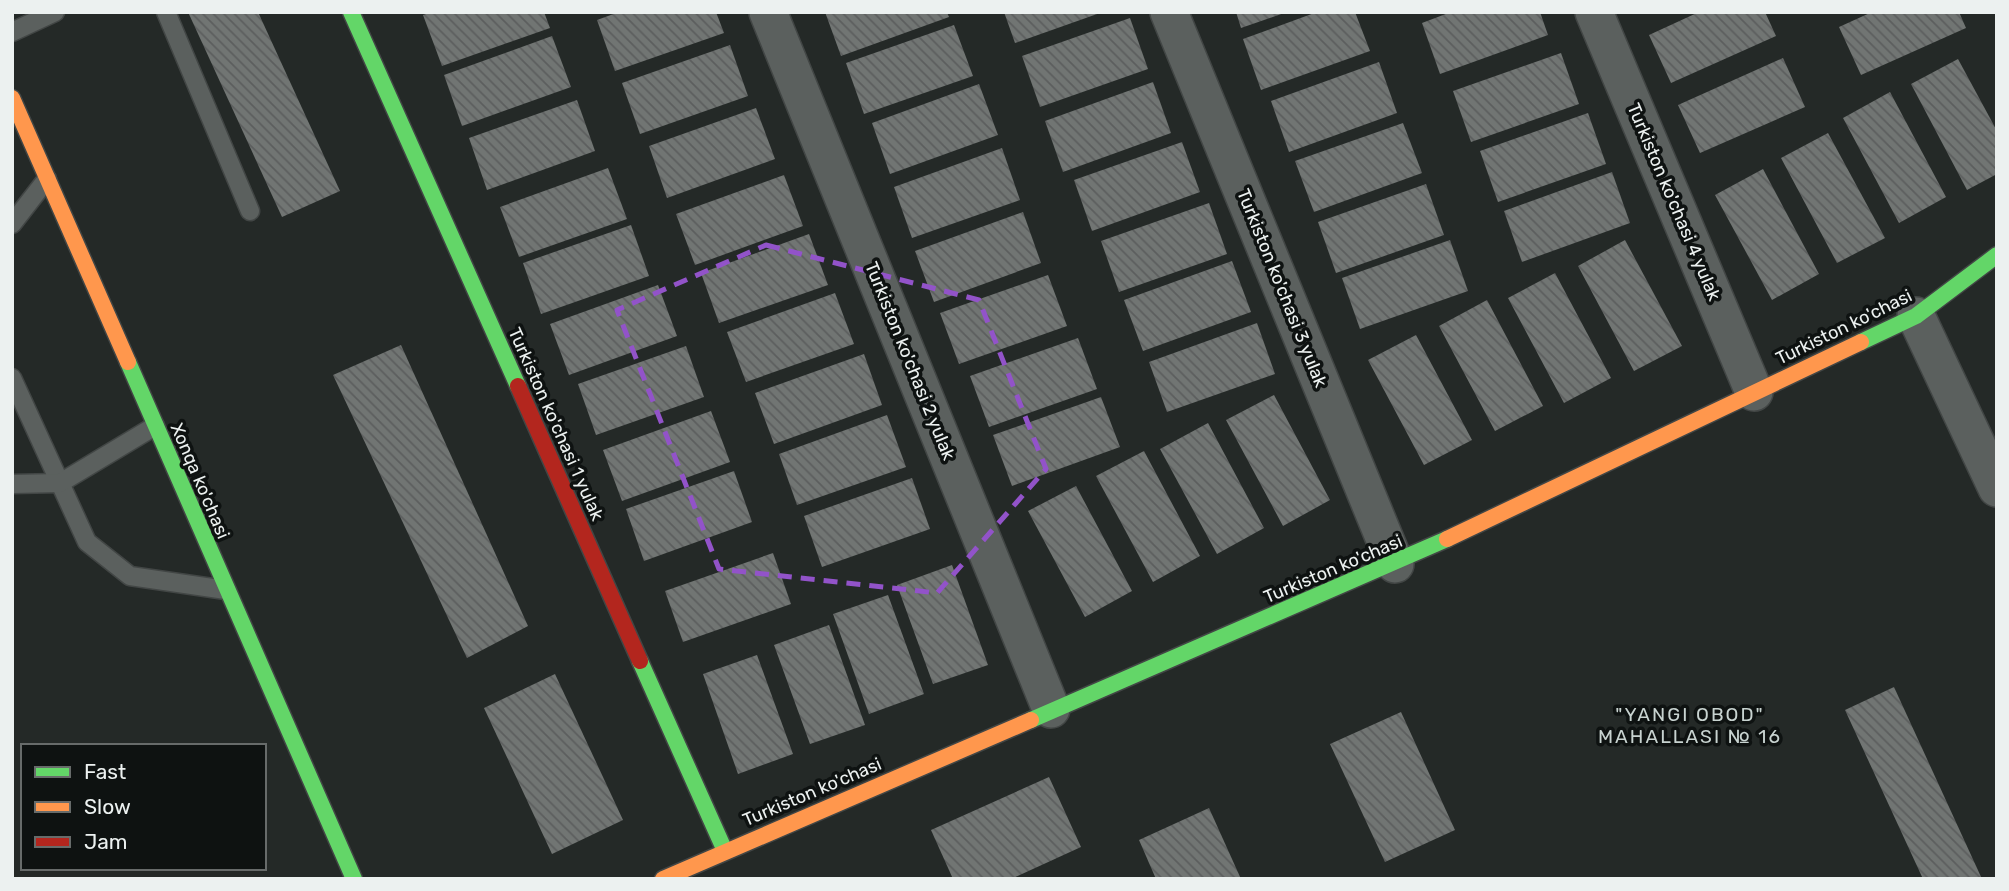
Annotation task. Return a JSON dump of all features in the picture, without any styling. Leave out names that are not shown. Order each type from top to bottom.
[{"type":"street","name":"Turkiston ko'chasi 1 yulak","points":[[351,12],[725,851]]},
{"type":"street","name":"Turkiston ko'chasi 2 yulak","points":[[768,12],[1051,709]]},
{"type":"street","name":"Turkiston ko'chasi 3 yulak","points":[[1169,12],[1395,564]]},
{"type":"street","name":"Turkiston ko'chasi 4 yulak","points":[[1594,12],[1754,392]]},
{"type":"street","name":"Xonqa ko'chasi","points":[[12,98],[354,879]]},
{"type":"street","name":"Turkiston ko'chasi","points":[[663,879],[1051,709],[1395,564],[1916,317],[1997,255]]},
{"type":"street","points":[[1916,317],[1997,488]]},
{"type":"lane","points":[[12,32],[55,12]]},
{"type":"lane","points":[[166,12],[250,211]]},
{"type":"lane","points":[[12,224],[47,179]]},
{"type":"lane","points":[[12,378],[88,542],[130,576],[226,590]]},
{"type":"lane","points":[[12,484],[60,484],[155,426]]},
{"type":"highlighted area","points":[[766,245],[979,300],[1046,469],[937,593],[719,569],[617,310]]},
{"type":"building","points":[[188,12],[258,12],[340,191],[282,217]]},
{"type":"building","points":[[432,12],[544,12],[550,28],[442,66],[423,15]]},
{"type":"building","points":[[619,12],[716,12],[724,33],[615,71],[597,20]]},
{"type":"building","points":[[825,12],[947,12],[949,17],[841,56]]},
{"type":"building","points":[[1004,12],[1100,12],[1100,13],[1015,43]]},
{"type":"building","points":[[1236,12],[1284,12],[1284,13],[1241,28]]},
{"type":"building","points":[[1317,12],[1355,12],[1370,51],[1261,90],[1243,39]]},
{"type":"building","points":[[1451,12],[1540,12],[1548,35],[1440,74],[1422,23]]},
{"type":"building","points":[[1699,12],[1765,12],[1776,36],[1671,83],[1649,35]]},
{"type":"building","points":[[1872,12],[1959,12],[1966,28],[1861,75],[1839,27]]},
{"type":"building","points":[[1130,18],[1148,69],[1040,107],[1022,56]]},
{"type":"building","points":[[954,25],[973,76],[864,114],[846,63]]},
{"type":"building","points":[[552,36],[571,87],[462,126],[444,75]]},
{"type":"building","points":[[730,45],[748,96],[640,134],[622,83]]},
{"type":"building","points":[[1561,53],[1579,104],[1471,142],[1453,91]]},
{"type":"building","points":[[1783,58],[1805,107],[1700,153],[1678,105]]},
{"type":"building","points":[[1958,59],[1997,131],[1997,174],[1967,190],[1911,84]]},
{"type":"building","points":[[1379,62],[1397,113],[1289,152],[1271,101]]},
{"type":"building","points":[[1153,82],[1171,133],[1063,172],[1045,121]]},
{"type":"building","points":[[979,84],[998,135],[890,174],[872,123]]},
{"type":"building","points":[[1890,92],[1946,197],[1899,223],[1843,118]]},
{"type":"building","points":[[577,100],[595,151],[487,190],[469,138]]},
{"type":"building","points":[[756,108],[775,159],[667,198],[649,146]]},
{"type":"building","points":[[1588,113],[1606,164],[1498,202],[1480,151]]},
{"type":"building","points":[[1403,123],[1422,173],[1314,212],[1295,161]]},
{"type":"building","points":[[1828,133],[1885,238],[1837,263],[1781,158]]},
{"type":"building","points":[[1182,142],[1200,192],[1092,231],[1074,180]]},
{"type":"building","points":[[1002,148],[1020,200],[912,238],[894,187]]},
{"type":"building","points":[[608,168],[627,219],[519,257],[500,207]]},
{"type":"building","points":[[1763,169],[1819,274],[1772,300],[1715,195]]},
{"type":"building","points":[[1612,172],[1630,223],[1522,262],[1504,211]]},
{"type":"building","points":[[784,175],[803,226],[695,265],[676,214]]},
{"type":"building","points":[[1426,184],[1444,235],[1336,273],[1318,222]]},
{"type":"building","points":[[1209,203],[1227,254],[1119,292],[1101,241]]},
{"type":"building","points":[[1023,212],[1041,263],[934,302],[915,251]]},
{"type":"building","points":[[631,225],[649,276],[541,314],[523,263]]},
{"type":"building","points":[[809,234],[828,285],[719,323],[701,273]]},
{"type":"building","points":[[1450,240],[1468,291],[1360,329],[1342,278]]},
{"type":"building","points":[[1625,240],[1682,346],[1634,371],[1578,266]]},
{"type":"building","points":[[1232,261],[1251,312],[1143,351],[1124,300]]},
{"type":"building","points":[[1555,273],[1611,378],[1564,403],[1508,298]]},
{"type":"building","points":[[1048,275],[1067,326],[959,364],[940,313]]},
{"type":"building","points":[[658,285],[677,336],[569,375],[550,324]]},
{"type":"building","points":[[835,293],[854,344],[746,382],[727,332]]},
{"type":"building","points":[[1487,300],[1543,406],[1495,431],[1439,326]]},
{"type":"building","points":[[1257,323],[1275,374],[1167,412],[1149,362]]},
{"type":"building","points":[[1416,335],[1472,440],[1424,465],[1368,360]]},
{"type":"building","points":[[1078,338],[1097,389],[989,427],[970,376]]},
{"type":"building","points":[[401,345],[528,626],[467,658],[333,375]]},
{"type":"building","points":[[686,346],[704,397],[596,435],[578,384]]},
{"type":"building","points":[[864,354],[882,405],[774,444],[755,393]]},
{"type":"building","points":[[1274,395],[1330,500],[1283,526],[1226,420]]},
{"type":"building","points":[[1101,397],[1120,447],[1012,486],[993,435]]},
{"type":"building","points":[[711,411],[730,462],[622,501],[603,450]]},
{"type":"building","points":[[887,415],[906,467],[797,505],[779,454]]},
{"type":"building","points":[[1208,423],[1264,528],[1217,554],[1160,449]]},
{"type":"building","points":[[1144,451],[1200,556],[1153,582],[1096,476]]},
{"type":"building","points":[[734,471],[752,522],[644,561],[626,509]]},
{"type":"building","points":[[912,478],[930,529],[822,567],[804,516]]},
{"type":"building","points":[[1076,486],[1132,591],[1085,617],[1028,511]]},
{"type":"building","points":[[773,553],[791,604],[683,642],[665,591]]},
{"type":"building","points":[[952,565],[988,665],[933,684],[897,585]]},
{"type":"building","points":[[888,595],[924,694],[869,714],[833,614]]},
{"type":"building","points":[[829,625],[865,725],[810,744],[774,645]]},
{"type":"building","points":[[757,655],[793,754],[738,774],[703,674]]},
{"type":"building","points":[[555,674],[623,820],[552,854],[484,708]]},
{"type":"building","points":[[1894,687],[1982,879],[1923,879],[1845,710]]},
{"type":"building","points":[[1401,712],[1455,830],[1385,862],[1330,744]]},
{"type":"building","points":[[1049,777],[1081,847],[1011,879],[953,879],[931,830]]},
{"type":"building","points":[[1209,808],[1241,879],[1156,879],[1139,840]]},
{"type":"traffic: fast","points":[[351,12],[518,386]]},
{"type":"traffic: fast","points":[[1861,342],[1916,316],[1997,255]]},
{"type":"traffic: fast","points":[[128,362],[354,879]]},
{"type":"traffic: fast","points":[[1031,720],[1447,539]]},
{"type":"traffic: fast","points":[[640,661],[725,851]]},
{"type":"traffic: slow","points":[[12,98],[128,362]]},
{"type":"traffic: slow","points":[[1447,539],[1861,342]]},
{"type":"traffic: slow","points":[[663,879],[1031,720]]},
{"type":"traffic: jam","points":[[518,386],[640,661]]},
{"type":"district","name":"\"YANGI OBOD\" MAHALLASI № 16","points":[[1690,725]]}]
